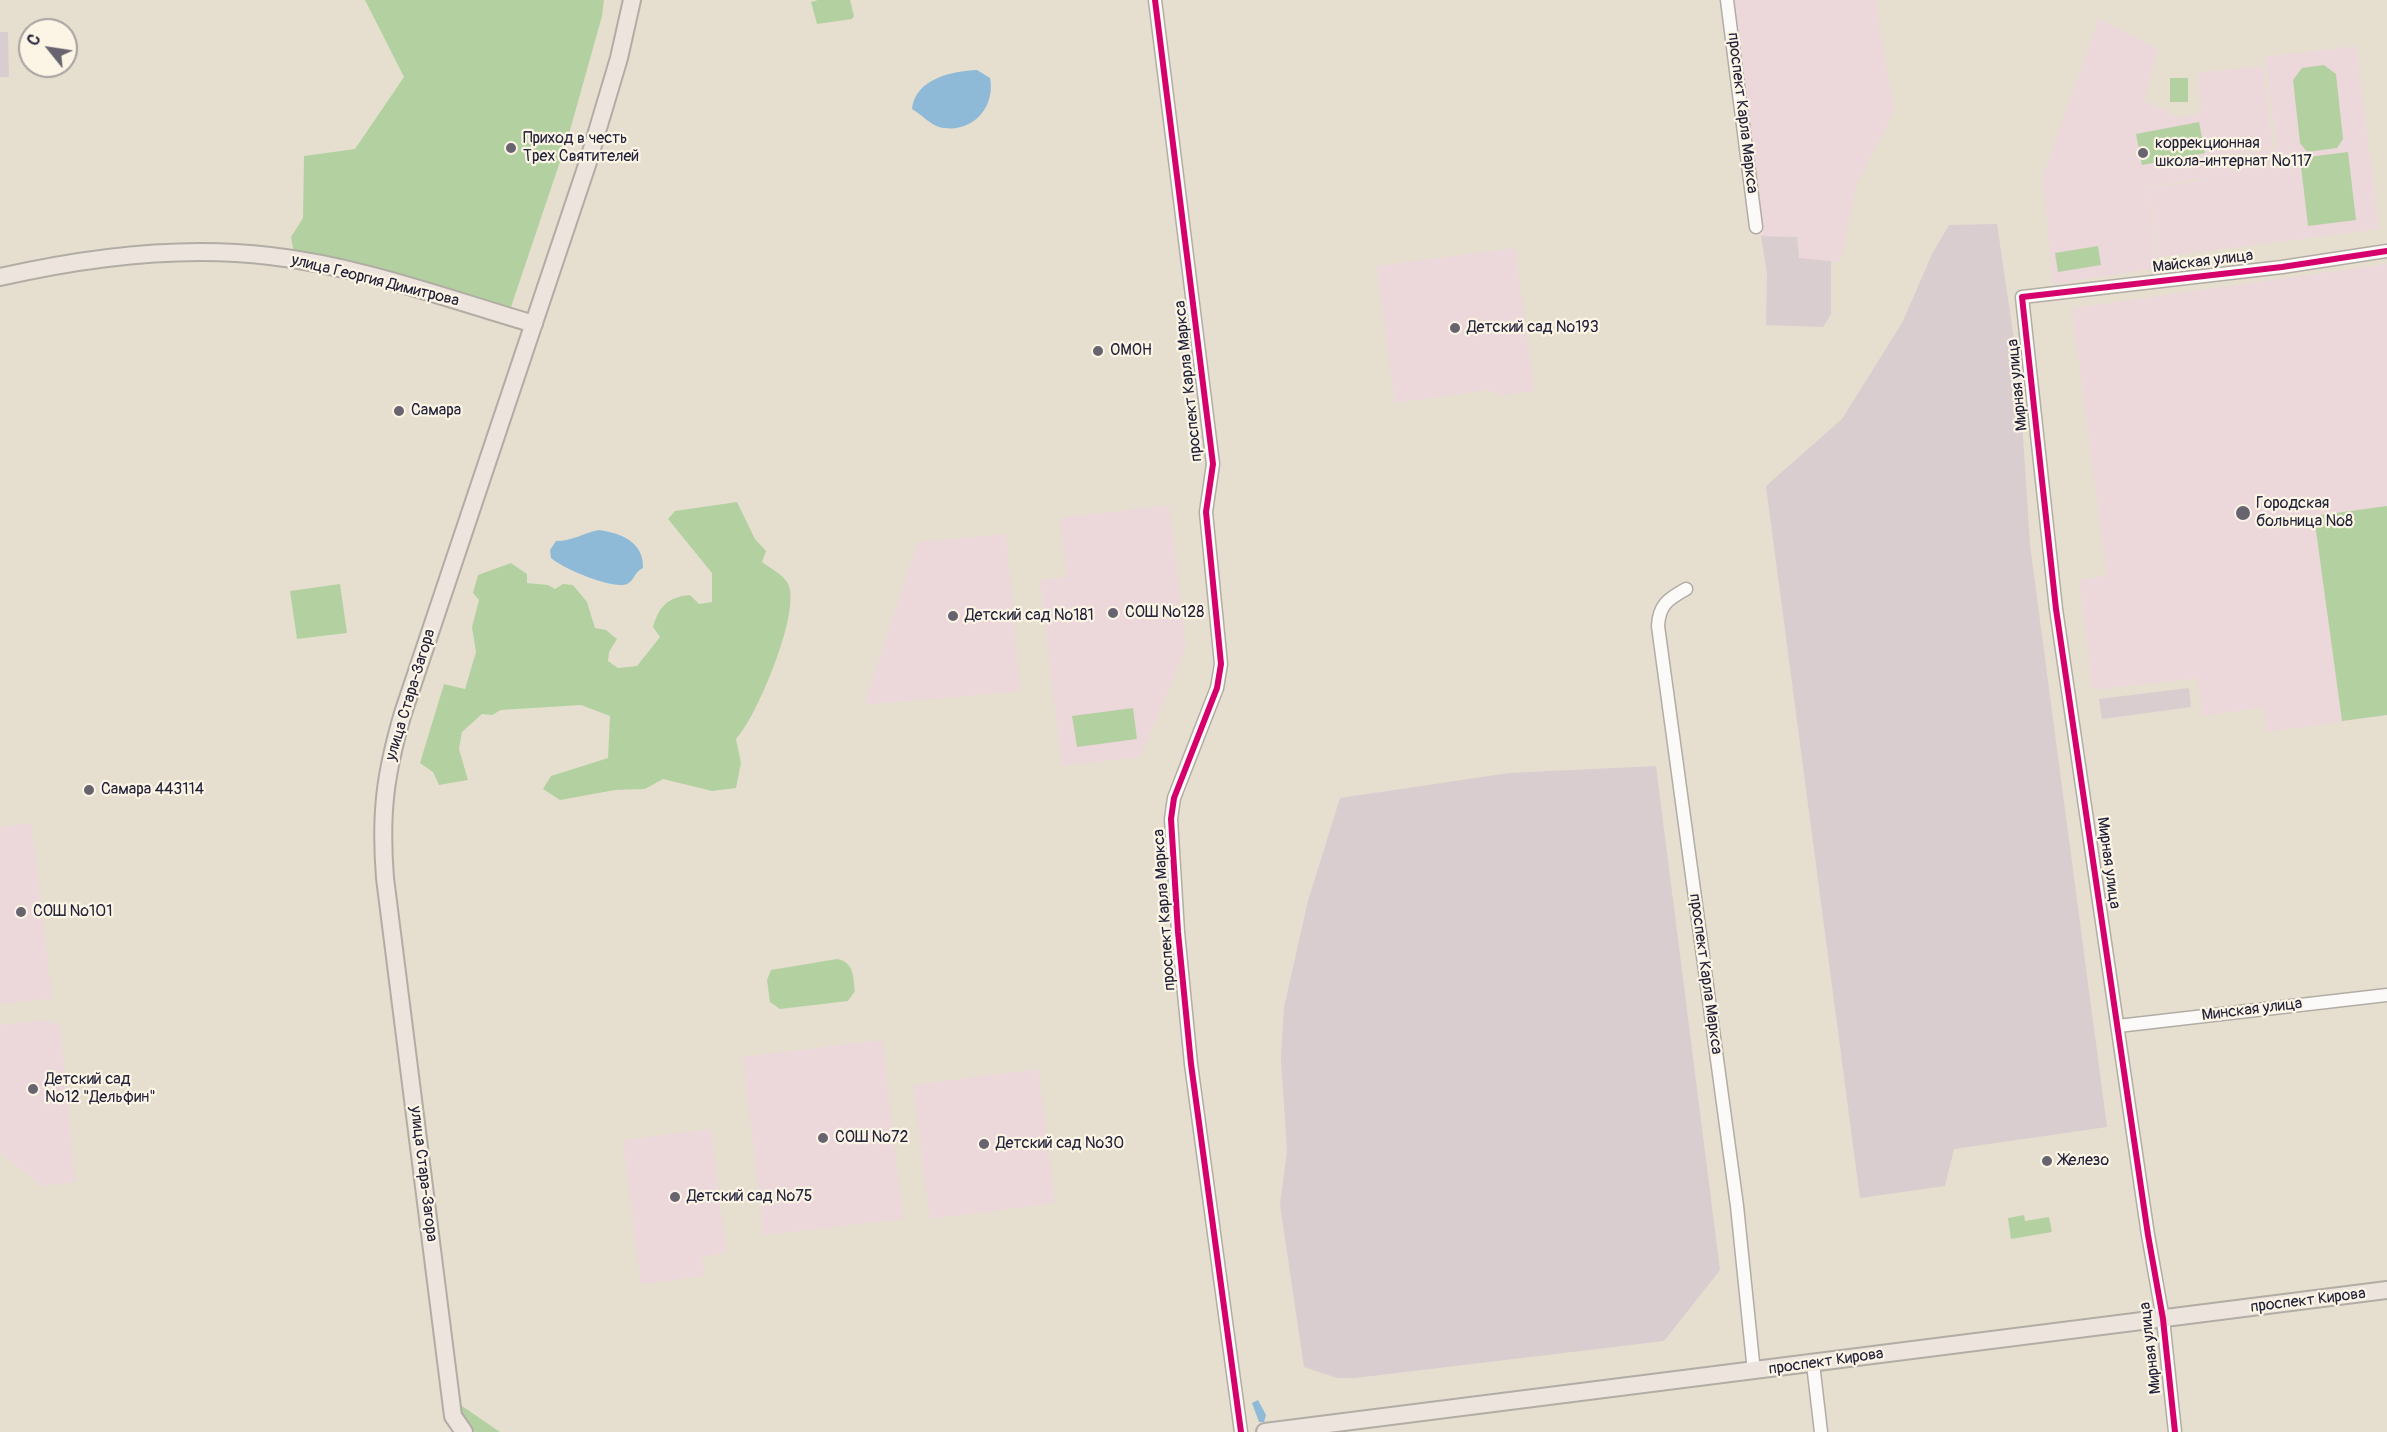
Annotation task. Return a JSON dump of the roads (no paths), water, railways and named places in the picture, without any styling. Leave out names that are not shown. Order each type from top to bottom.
[{"type":"main road","name":"улица Стара-Загора","points":[[453,1416],[386,878],[382,812],[388,770],[403,712],[595,141],[620,58],[632,0]]},
{"type":"main road","name":"улица Георгия Димитрова","points":[[0,277],[110,257],[154,254],[270,256],[360,274],[534,324]]},
{"type":"main road","name":"проспект Кирова","points":[[1265,1432],[1754,1372],[2387,1290]]},
{"type":"main road","points":[[447,1432],[453,1416]]},
{"type":"main road","points":[[453,1416],[464,1432]]},
{"type":"street","name":"проспект Карла Маркса","points":[[1155,0],[1213,464],[1206,512],[1221,664],[1217,688],[1174,798],[1172,830],[1191,1064],[1241,1432]]},
{"type":"street","name":"проспект Карла Маркса","points":[[1727,0],[1756,226]]},
{"type":"street","name":"Майская улица","points":[[2022,297],[2282,267],[2387,251]]},
{"type":"street","name":"Мирная улица","points":[[2022,297],[2056,609],[2163,1319],[2175,1432]]},
{"type":"street","name":"проспект Карла Маркса","points":[[1686,590],[1668,599],[1659,612],[1658,626],[1737,1206],[1754,1372]]},
{"type":"street","name":"Минская улица","points":[[2118,1026],[2387,995]]},
{"type":"street","points":[[1813,1364],[1821,1432]]},
{"type":"water","points":[[977,70],[990,78],[991,89],[985,109],[971,123],[961,127],[939,127],[912,109],[920,90],[927,84],[946,75]]},
{"type":"water","points":[[599,530],[623,536],[630,540],[640,552],[643,568],[627,584],[600,581],[576,572],[551,558],[550,550],[556,541],[568,540]]},
{"type":"water","points":[[1258,1400],[1266,1415],[1264,1422],[1259,1422],[1252,1403]]},
{"type":"place","name":"Приход в честь Трех Святителей","points":[[511,148]]},
{"type":"place","name":"коррекционная школа-интернат №117","points":[[2143,153]]},
{"type":"place","name":"Детский сад №193","points":[[1455,328]]},
{"type":"place","name":"ОМОН","points":[[1098,351]]},
{"type":"place","name":"Самара","points":[[399,411]]},
{"type":"place","name":"Городская больница №8","points":[[2243,513]]},
{"type":"place","name":"СОШ №128","points":[[1113,613]]},
{"type":"place","name":"Детский сад №181","points":[[953,616]]},
{"type":"place","name":"Самара 443114","points":[[89,790]]},
{"type":"place","name":"СОШ №101","points":[[21,912]]},
{"type":"place","name":"Детский сад №12 \"Дельфин\"","points":[[33,1089]]},
{"type":"place","name":"СОШ №72","points":[[823,1138]]},
{"type":"place","name":"Детский сад №30","points":[[984,1144]]},
{"type":"place","name":"Железо","points":[[2047,1161]]},
{"type":"place","name":"Детский сад №75","points":[[675,1197]]}]
